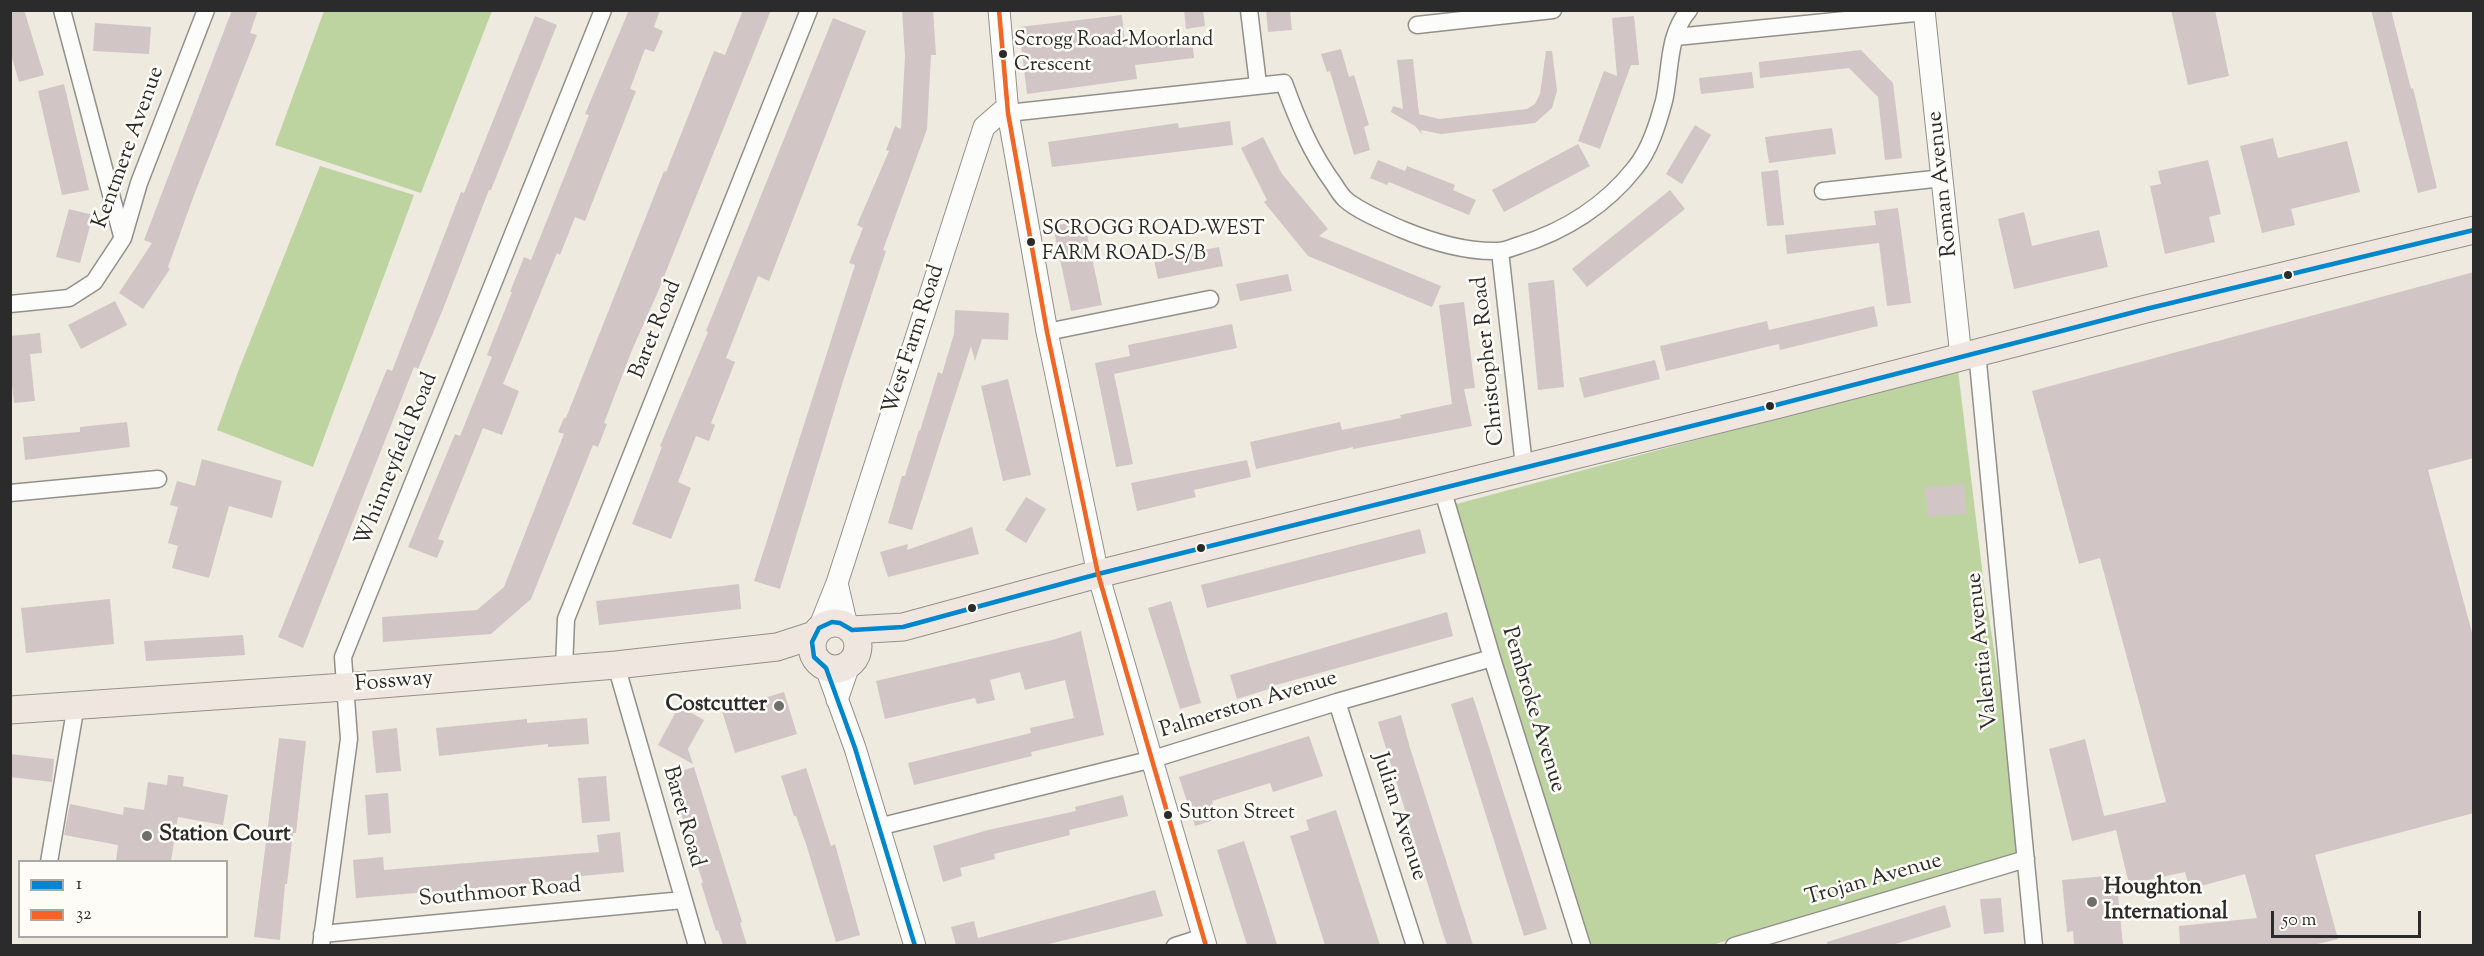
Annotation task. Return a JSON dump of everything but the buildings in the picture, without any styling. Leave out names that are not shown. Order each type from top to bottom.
[{"type":"main road","name":"Fossway","points":[[10,710],[345,687],[616,665],[777,647],[841,651],[903,627],[1098,574],[2474,230]]},
{"type":"main road","name":"Fossway","points":[[777,647],[816,632]]},
{"type":"main road","points":[[816,632],[811,650],[841,651]]},
{"type":"street","points":[[62,10],[123,238]]},
{"type":"street","name":"Kentmere Avenue","points":[[10,304],[69,298],[94,282],[123,238],[139,183],[206,10]]},
{"type":"street","name":"Whinneyfield Road","points":[[322,940],[349,739],[344,657],[603,10]]},
{"type":"street","name":"Baret Road","points":[[564,669],[566,619],[809,10]]},
{"type":"street","points":[[999,10],[1008,110],[1047,332],[1098,574],[1205,941],[1175,945]]},
{"type":"street","points":[[1249,10],[1258,84]]},
{"type":"street","points":[[1417,26],[1553,10]]},
{"type":"street","points":[[1676,37],[1924,11]]},
{"type":"street","name":"Roman Avenue","points":[[1924,11],[1943,178],[1969,355]]},
{"type":"street","points":[[1008,110],[1284,82],[1303,132],[1323,170],[1345,199],[1386,223],[1431,242],[1469,250],[1500,251],[1547,237],[1583,216],[1604,200],[1636,167],[1653,134],[1664,100],[1670,53],[1681,13]]},
{"type":"street","name":"West Farm Road","points":[[816,632],[837,583],[984,127],[1008,110]]},
{"type":"street","points":[[1823,191],[1943,178]]},
{"type":"street","name":"Christopher Road","points":[[1500,251],[1524,466]]},
{"type":"street","points":[[1047,332],[1210,298]]},
{"type":"street","name":"Valentia Avenue","points":[[1969,355],[2034,945]]},
{"type":"street","points":[[10,493],[158,479]]},
{"type":"street","name":"Pembroke Avenue","points":[[1442,488],[1492,658],[1582,945]]},
{"type":"street","name":"West Farm Road","points":[[837,583],[841,651],[837,700],[855,748],[915,945]]},
{"type":"street","name":"Palmerston Avenue","points":[[878,826],[1153,759],[1337,702],[1492,658]]},
{"type":"street","name":"Baret Road","points":[[616,665],[697,945]]},
{"type":"street","name":"Julian Avenue","points":[[1337,702],[1415,945]]},
{"type":"street","points":[[49,860],[76,705]]},
{"type":"street","name":"Trojan Avenue","points":[[1734,945],[1776,939],[2026,859]]},
{"type":"street","name":"Southmoor Road","points":[[322,940],[683,900]]},
{"type":"green space","points":[[324,11],[492,11],[421,193],[275,145]]},
{"type":"green space","points":[[320,166],[414,195],[313,467],[217,430]]},
{"type":"green space","points":[[1958,370],[1984,585],[2025,852],[1712,945],[1588,945],[1449,506]]},
{"type":"transit line","name":"32","points":[[999,10],[1008,113],[1047,332],[1098,574],[1206,946]]},
{"type":"transit line","name":"1","points":[[915,946],[855,748],[826,668],[814,657],[812,642],[819,628],[832,622],[840,623],[852,630],[903,627],[1098,574],[1780,404],[2146,309],[2474,230]]},
{"type":"place","name":"Scrogg Road-Moorland Crescent","points":[[1003,54]]},
{"type":"place","name":"SCROGG ROAD-WEST FARM ROAD-S/B","points":[[1031,242]]},
{"type":"place","name":"Costcutter","points":[[779,706]]},
{"type":"place","name":"Sutton Street","points":[[1168,815]]},
{"type":"place","name":"Station Court","points":[[147,836]]},
{"type":"place","name":"Houghton International","points":[[2092,902]]}]
